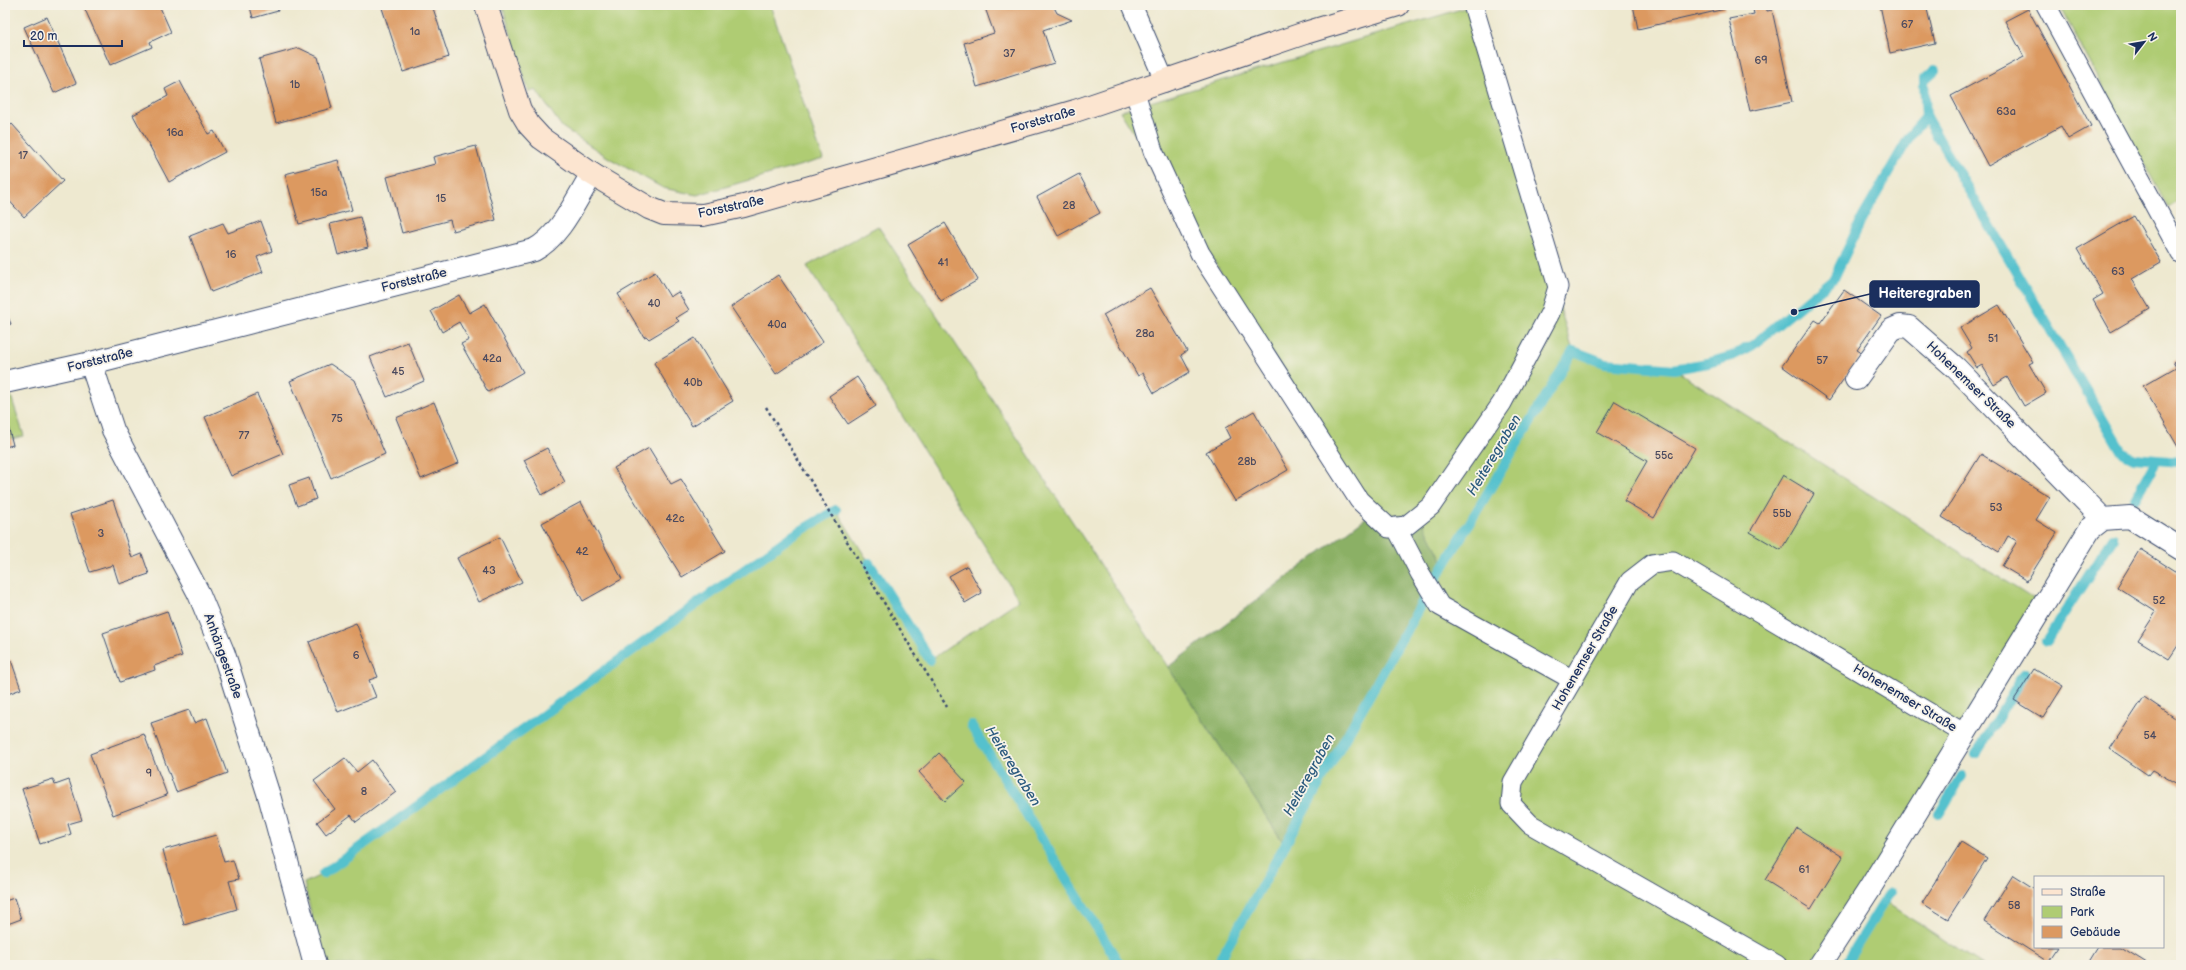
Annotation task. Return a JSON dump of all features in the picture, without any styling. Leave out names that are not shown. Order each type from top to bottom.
[{"type":"street","points":[[486,5],[520,110],[529,125],[541,138],[592,174]]},
{"type":"street","name":"Forststraße","points":[[5,382],[91,363],[534,250],[546,244],[557,230],[592,174],[649,208],[664,214],[703,215],[744,206],[1075,111],[1165,82],[1305,33],[1398,5]]},
{"type":"street","name":"Hohenemser Straße","points":[[1820,965],[1870,888],[2090,529],[2103,518],[1956,368],[1909,327],[1900,326],[1891,330],[1856,379]]},
{"type":"street","name":"Anhängestraße","points":[[91,363],[114,430],[199,594],[226,660],[270,799],[315,965]]},
{"type":"street","points":[[2103,518],[2130,517],[2181,549]]},
{"type":"lane","points":[[1132,5],[1165,82]]},
{"type":"lane","points":[[1135,92],[1152,151],[1200,253],[1359,500],[1389,528],[1406,526],[1431,506],[1502,403],[1550,313],[1558,287],[1473,5]]},
{"type":"lane","points":[[2046,5],[2181,254]]},
{"type":"lane","points":[[1396,527],[1420,573],[1440,606],[1573,680]]},
{"type":"lane","name":"Hohenemser Straße","points":[[1777,965],[1530,824],[1510,804],[1513,782],[1630,581],[1652,564],[1673,561],[1965,734]]},
{"type":"path","points":[[766,407],[947,707]]},
{"type":"green space","points":[[502,5],[770,5],[823,159],[697,195],[663,188],[609,158],[562,127],[536,90],[529,92]]},
{"type":"green space","points":[[2059,5],[2181,5],[2181,200],[2168,208]]},
{"type":"green space","points":[[1468,7],[1573,351],[1605,363],[1674,369],[2044,606],[1821,965],[323,965],[304,883],[323,874],[787,539],[836,510],[930,660],[1019,600],[807,266],[878,226],[1285,845],[1372,513],[1120,111]]},
{"type":"green space","points":[[11,396],[24,436],[12,439],[8,426],[5,427],[5,397]]},
{"type":"green space","points":[[1372,513],[1420,516],[1444,564],[1285,845],[1168,667]]},
{"type":"green space","points":[[1885,902],[1983,965],[1846,965]]},
{"type":"building","points":[[83,5],[159,5],[171,32],[150,42],[152,47],[110,65]]},
{"type":"building","points":[[256,5],[276,5],[278,11],[253,18],[250,7]]},
{"type":"building","points":[[381,5],[432,5],[449,57],[403,72]]},
{"type":"building","points":[[984,5],[1053,5],[1057,13],[1072,20],[1043,30],[1054,63],[977,87],[964,43],[994,33]]},
{"type":"building","points":[[1633,5],[1724,5],[1725,9],[1638,29]]},
{"type":"building","points":[[1752,5],[1766,5],[1767,11],[1772,10],[1792,102],[1750,111],[1729,19],[1754,14]]},
{"type":"building","points":[[1880,5],[1926,5],[1935,43],[1890,53]]},
{"type":"building","points":[[2028,9],[2091,126],[2068,139],[2061,126],[1988,166],[1951,96],[2024,57],[2005,21]]},
{"type":"building","points":[[47,17],[76,83],[54,93],[24,27]]},
{"type":"building","points":[[299,48],[318,57],[332,108],[276,123],[259,59]]},
{"type":"building","points":[[180,81],[208,134],[214,131],[225,152],[169,182],[133,115],[168,96],[165,89]]},
{"type":"building","points":[[12,124],[63,181],[24,217],[5,196],[5,130]]},
{"type":"building","points":[[476,146],[496,220],[453,231],[450,220],[402,233],[387,177],[435,164],[433,157]]},
{"type":"building","points":[[338,160],[352,210],[299,224],[285,174]]},
{"type":"building","points":[[1079,174],[1100,213],[1058,236],[1037,197]]},
{"type":"building","points":[[2134,216],[2161,262],[2132,279],[2150,309],[2111,332],[2093,300],[2103,294],[2077,249]]},
{"type":"building","points":[[360,217],[368,247],[338,255],[330,224]]},
{"type":"building","points":[[261,221],[272,251],[257,257],[263,272],[211,292],[190,236],[223,223],[228,233]]},
{"type":"building","points":[[945,223],[978,280],[941,301],[908,245]]},
{"type":"building","points":[[655,272],[670,297],[678,292],[689,310],[676,318],[679,321],[649,339],[646,336],[644,337],[618,294]]},
{"type":"building","points":[[778,275],[823,342],[776,374],[731,307]]},
{"type":"building","points":[[1150,288],[1187,351],[1181,355],[1190,372],[1154,393],[1143,373],[1138,376],[1103,315]]},
{"type":"building","points":[[1844,290],[1881,316],[1857,350],[1862,353],[1829,400],[1782,366],[1815,320],[1820,323]]},
{"type":"building","points":[[459,295],[469,313],[485,304],[523,372],[488,392],[461,344],[469,340],[459,322],[442,332],[431,311]]},
{"type":"building","points":[[1999,305],[2033,362],[2029,364],[2046,393],[2024,406],[2007,377],[1994,385],[1982,365],[1977,368],[1967,352],[1972,348],[1960,328]]},
{"type":"building","points":[[5,310],[11,324],[5,326]]},
{"type":"building","points":[[695,338],[733,401],[692,426],[654,363]]},
{"type":"building","points":[[408,342],[424,381],[387,397],[370,357]]},
{"type":"building","points":[[2181,358],[2181,445],[2178,447],[2143,386],[2176,367],[2173,362]]},
{"type":"building","points":[[330,364],[354,380],[385,454],[331,478],[290,381]]},
{"type":"building","points":[[857,377],[876,406],[848,424],[829,396]]},
{"type":"building","points":[[257,394],[283,454],[231,476],[205,417]]},
{"type":"building","points":[[1615,401],[1695,448],[1654,518],[1624,501],[1647,461],[1597,432]]},
{"type":"building","points":[[434,402],[459,463],[421,479],[396,418]]},
{"type":"building","points":[[1254,411],[1288,470],[1235,501],[1206,452],[1230,438],[1225,428]]},
{"type":"building","points":[[8,426],[13,445],[5,447],[5,427]]},
{"type":"building","points":[[547,448],[565,482],[542,495],[524,460]]},
{"type":"building","points":[[649,448],[671,484],[681,479],[725,551],[682,577],[614,468]]},
{"type":"building","points":[[1981,454],[2050,497],[2036,520],[2057,533],[2027,581],[2002,566],[2017,541],[2008,536],[1999,552],[1942,517]]},
{"type":"building","points":[[1783,475],[1814,494],[1781,550],[1750,532]]},
{"type":"building","points":[[309,478],[316,499],[297,506],[289,485]]},
{"type":"building","points":[[113,500],[132,558],[142,554],[149,574],[119,584],[113,565],[90,572],[70,514]]},
{"type":"building","points":[[581,502],[622,579],[583,601],[542,523]]},
{"type":"building","points":[[500,537],[522,582],[479,602],[457,558]]},
{"type":"building","points":[[2140,549],[2181,575],[2181,641],[2169,659],[2138,640],[2156,612],[2117,587]]},
{"type":"building","points":[[967,566],[982,593],[965,603],[949,576]]},
{"type":"building","points":[[167,611],[182,656],[154,666],[155,670],[120,682],[103,633]]},
{"type":"building","points":[[356,623],[378,677],[369,680],[376,697],[338,712],[309,642]]},
{"type":"building","points":[[11,660],[21,689],[5,695],[5,662]]},
{"type":"building","points":[[2034,669],[2063,686],[2043,718],[2014,700]]},
{"type":"building","points":[[2144,697],[2181,722],[2181,786],[2152,770],[2148,775],[2110,749]]},
{"type":"building","points":[[189,710],[194,723],[207,718],[227,773],[176,792],[151,723]]},
{"type":"building","points":[[144,734],[167,795],[113,815],[90,754]]},
{"type":"building","points":[[939,753],[966,782],[945,801],[919,772]]},
{"type":"building","points":[[345,758],[357,772],[372,760],[396,792],[356,822],[351,815],[326,834],[317,822],[335,809],[314,781]]},
{"type":"building","points":[[53,779],[55,785],[69,780],[82,820],[68,824],[71,834],[40,844],[22,789]]},
{"type":"building","points":[[1797,828],[1843,857],[1811,909],[1765,880]]},
{"type":"building","points":[[216,835],[224,862],[233,860],[239,879],[229,881],[237,909],[184,925],[163,850]]},
{"type":"building","points":[[1961,842],[1987,858],[1948,919],[1922,903]]},
{"type":"building","points":[[2013,875],[2034,888],[2034,948],[2057,948],[2048,962],[1984,921]]},
{"type":"building","points":[[14,898],[21,919],[5,925],[5,901]]},
{"type":"building","points":[[2097,948],[2123,948],[2150,965],[2087,965]]},
{"type":"waterway","points":[[1926,117],[1924,80],[1935,70]]},
{"type":"waterway","name":"Heiteregraben","points":[[1431,587],[1573,351],[1605,363],[1674,369],[1708,363],[1732,356],[1753,345],[1834,278],[1863,217],[1911,134],[1926,117],[2122,452],[2134,458],[2181,462]]},
{"type":"waterway","points":[[2135,499],[2157,460]]},
{"type":"waterway","points":[[323,874],[787,539],[836,510]]},
{"type":"waterway","points":[[2046,641],[2113,538]]},
{"type":"waterway","points":[[869,563],[930,660]]},
{"type":"waterway","name":"Heiteregraben","points":[[1217,965],[1424,599]]},
{"type":"waterway","points":[[1976,754],[2025,673]]},
{"type":"waterway","name":"Heiteregraben","points":[[971,725],[1120,965]]},
{"type":"waterway","points":[[1939,814],[1962,776]]},
{"type":"waterway","points":[[1845,965],[1890,892]]},
{"type":"place","name":"Heiteregraben","points":[[1794,312]]}]
